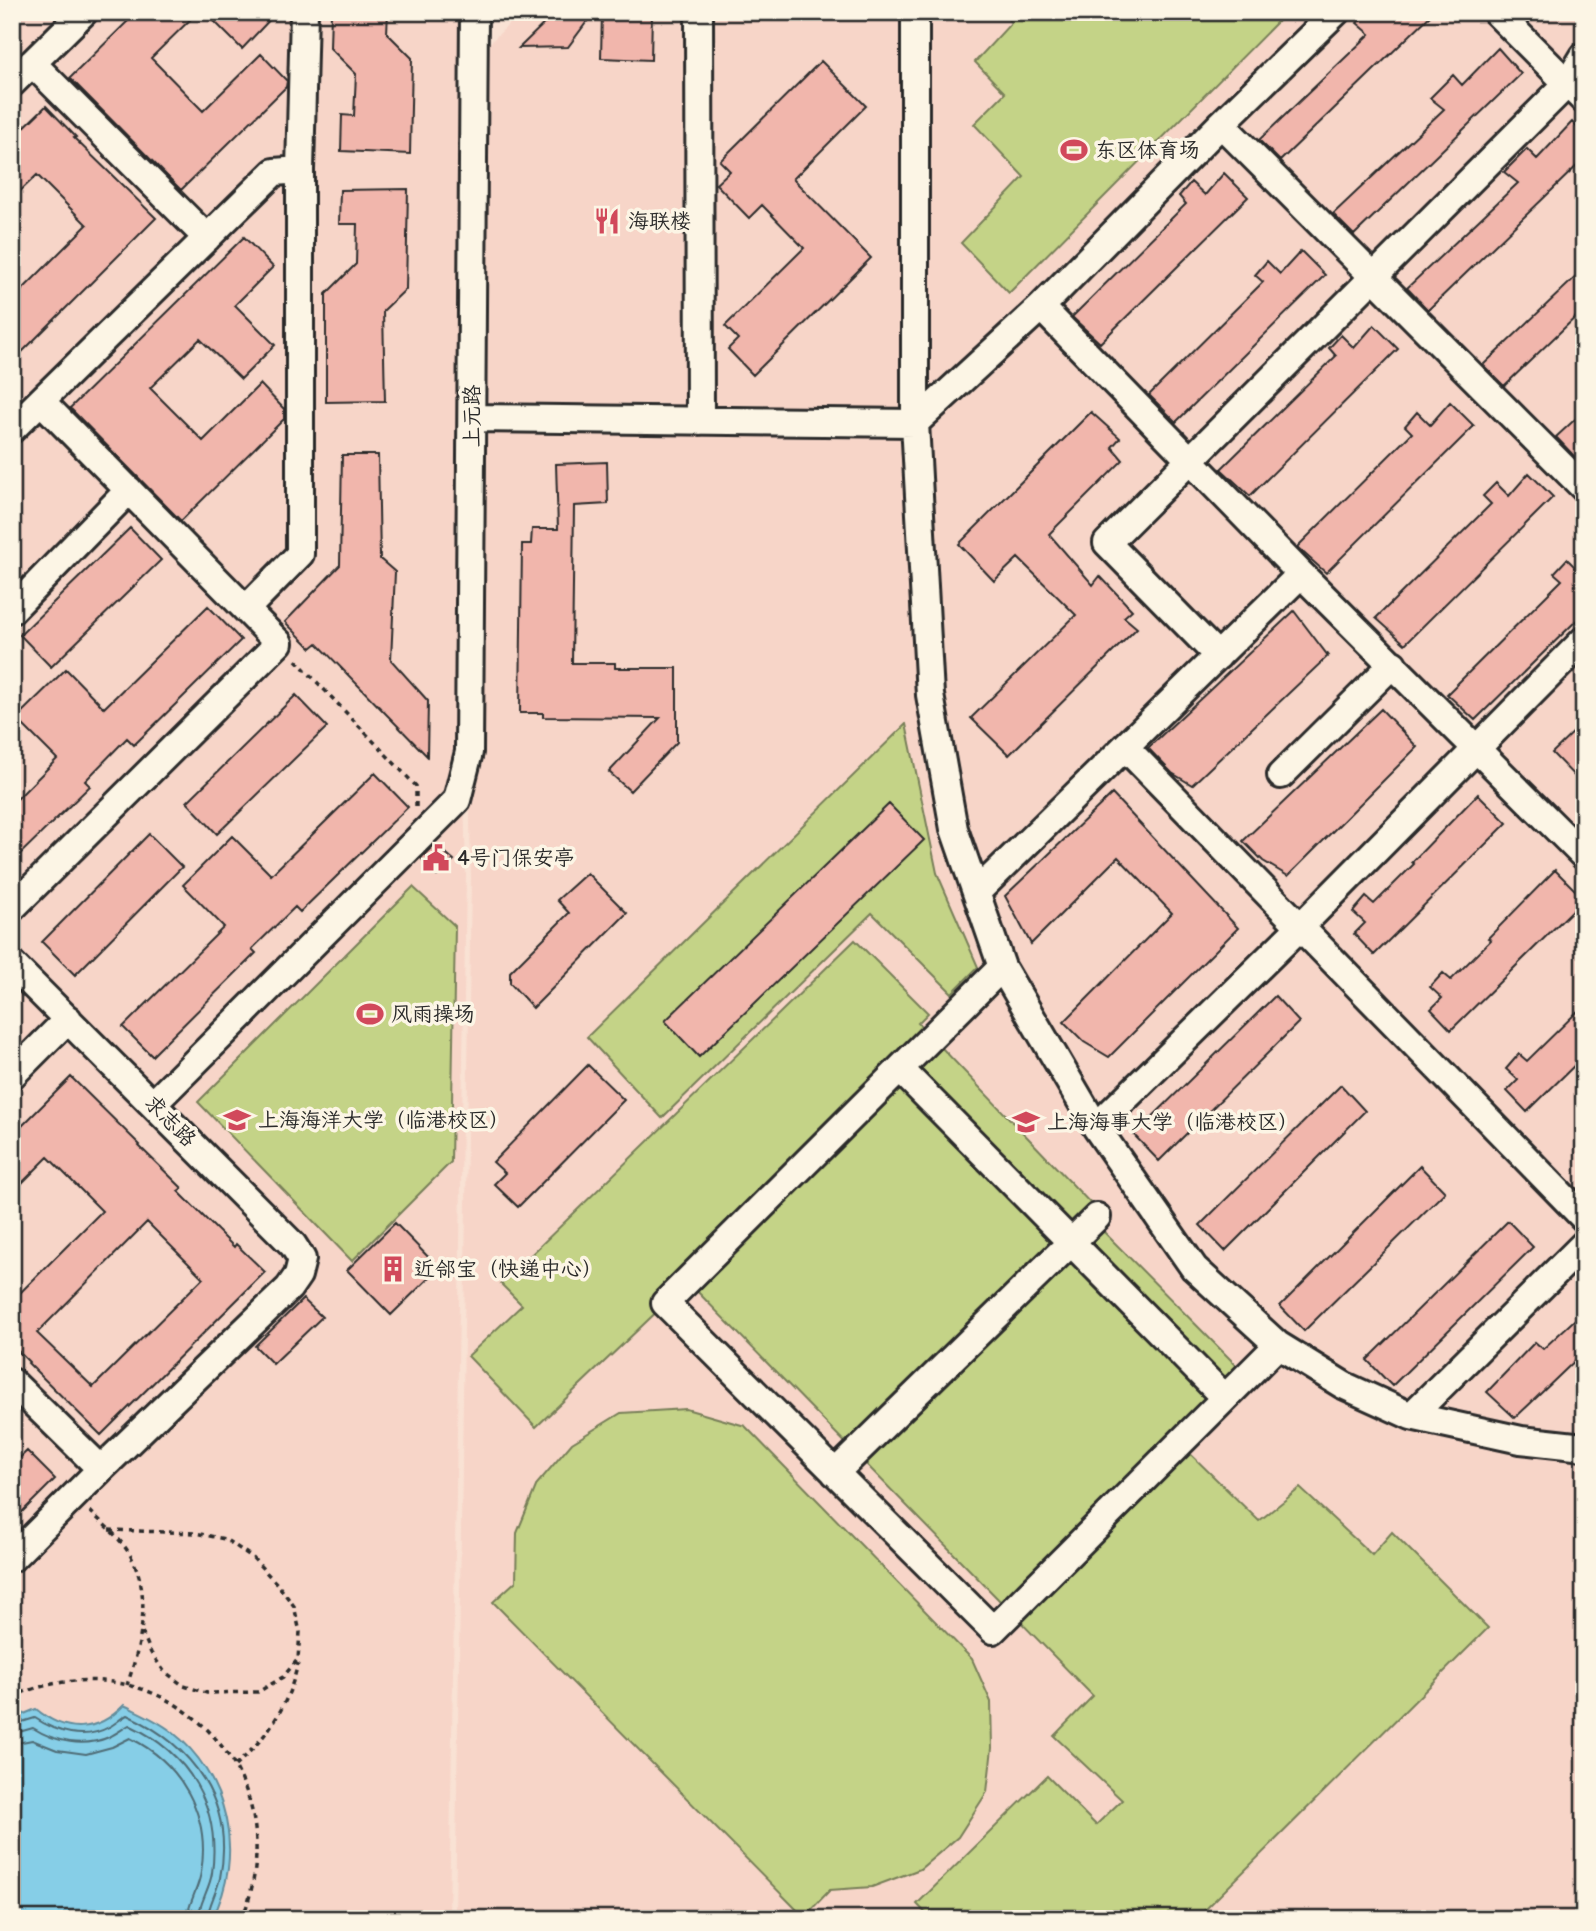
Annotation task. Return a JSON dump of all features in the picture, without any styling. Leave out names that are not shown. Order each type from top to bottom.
[{"type":"street","points":[[12,83],[84,12]]},
{"type":"street","points":[[246,609],[300,555],[300,170],[304,12]]},
{"type":"street","name":"上元路","points":[[153,1104],[457,800],[469,752],[474,12]]},
{"type":"street","points":[[698,12],[700,421]]},
{"type":"street","points":[[915,12],[915,423],[930,695],[954,829],[1002,968],[1096,1127],[1194,1268],[1278,1345],[1343,1385],[1411,1416],[1521,1440],[1584,1447]]},
{"type":"street","points":[[472,418],[915,423],[1041,307],[1221,124],[1336,12]]},
{"type":"street","points":[[1496,12],[1575,92]]},
{"type":"street","points":[[1218,656],[1107,543],[1373,276],[1575,92],[1584,56]]},
{"type":"street","points":[[32,63],[207,237]]},
{"type":"street","points":[[1221,124],[1584,488]]},
{"type":"street","points":[[12,429],[274,172],[300,170]]},
{"type":"street","points":[[1041,307],[1301,574],[1584,856]]},
{"type":"street","points":[[12,908],[279,643],[41,401]]},
{"type":"street","points":[[12,610],[129,490]]},
{"type":"street","points":[[977,892],[1301,574]]},
{"type":"street","points":[[1096,1127],[1300,927],[1584,640]]},
{"type":"street","points":[[1281,775],[1393,664]]},
{"type":"street","points":[[1125,747],[1584,1218]]},
{"type":"street","name":"求志路","points":[[12,964],[293,1245],[302,1259],[298,1275],[289,1288],[101,1469]]},
{"type":"street","points":[[1002,968],[665,1303],[993,1630],[1278,1345]]},
{"type":"street","points":[[12,1075],[68,1019]]},
{"type":"street","points":[[900,1069],[1225,1398]]},
{"type":"street","points":[[835,1474],[1097,1217]]},
{"type":"street","points":[[1411,1416],[1584,1244]]},
{"type":"street","points":[[12,1382],[101,1469],[12,1558]]},
{"type":"path","points":[[279,643],[416,786]]},
{"type":"path","points":[[74,1496],[123,1544],[139,1574],[144,1610],[142,1629],[138,1657],[127,1685]]},
{"type":"path","points":[[109,1530],[195,1533],[225,1539],[252,1557],[293,1606],[300,1632],[294,1680],[285,1704],[271,1728],[235,1766]]},
{"type":"path","points":[[142,1629],[151,1654],[164,1671],[184,1686],[207,1693],[258,1692],[284,1677],[298,1659]]},
{"type":"path","points":[[12,1697],[58,1682],[104,1681],[149,1692],[190,1714],[207,1729],[235,1766],[252,1810],[257,1844],[255,1879],[242,1919]]},
{"type":"shaded area","name":"上海海洋大学（临港校区）","points":[[12,12],[468,12],[463,750],[466,876],[449,1919],[12,1919]]},
{"type":"shaded area","name":"上海海事大学（临港校区）","points":[[522,12],[1584,12],[1584,1919],[455,1919],[471,878],[469,752],[474,58]]},
{"type":"green space","name":"东区体育场","points":[[1003,12],[1287,12],[1009,293],[961,243],[1024,177],[974,124],[1005,93],[975,62],[1011,23]]},
{"type":"green space","points":[[906,724],[937,873],[978,967],[952,993],[872,913],[662,1118],[587,1037]]},
{"type":"green space","name":"风雨操场","points":[[413,887],[455,926],[451,1162],[352,1261],[198,1102]]},
{"type":"green space","points":[[855,940],[928,1013],[918,1023],[1095,1208],[1098,1226],[1242,1371],[1174,1438],[1259,1521],[1300,1488],[1372,1555],[1392,1532],[1488,1628],[1196,1919],[931,1919],[917,1904],[1047,1776],[1096,1825],[1122,1800],[1054,1736],[1093,1696],[688,1282],[536,1427],[468,1356],[522,1305],[501,1284]]},
{"type":"green space","points":[[686,1409],[745,1426],[972,1659],[991,1702],[992,1748],[987,1792],[958,1837],[920,1869],[872,1887],[830,1890],[804,1917],[493,1602],[516,1581],[517,1533],[537,1484],[572,1443],[621,1413]]},
{"type":"water","points":[[124,1705],[166,1727],[191,1749],[218,1793],[226,1818],[228,1869],[212,1919],[12,1919],[12,1719],[36,1709],[59,1723],[81,1727],[103,1721]]},
{"type":"building","points":[[137,12],[198,12],[151,58],[203,111],[261,54],[287,81],[286,87],[181,190],[70,78]]},
{"type":"building","points":[[205,12],[277,12],[242,49]]},
{"type":"building","points":[[331,12],[388,12],[387,33],[412,58],[410,154],[341,151],[342,115],[354,116],[356,74],[330,48]]},
{"type":"building","points":[[556,12],[594,12],[568,47],[519,48]]},
{"type":"building","points":[[602,12],[652,12],[651,60],[601,58]]},
{"type":"building","points":[[1367,12],[1434,12],[1280,161],[1259,140],[1370,34],[1357,23]]},
{"type":"building","points":[[1498,48],[1521,74],[1354,235],[1333,214],[1444,109],[1430,98],[1453,75],[1462,85]]},
{"type":"building","points":[[821,61],[866,106],[793,179],[871,258],[753,375],[728,349],[738,339],[725,326],[804,248],[762,205],[749,218],[716,184],[730,171],[720,161]]},
{"type":"building","points":[[46,106],[76,137],[74,138],[156,218],[12,362],[12,300],[87,225],[37,175],[12,199],[12,139]]},
{"type":"building","points":[[1572,122],[1584,135],[1584,159],[1428,310],[1407,288],[1518,183],[1504,172],[1527,149],[1537,159]]},
{"type":"building","points":[[1224,173],[1248,197],[1100,343],[1072,317],[1186,204],[1179,196],[1191,182],[1205,195]]},
{"type":"building","points":[[408,189],[406,289],[383,311],[385,401],[326,402],[326,294],[356,264],[357,224],[339,224],[340,190]]},
{"type":"building","points":[[244,237],[273,267],[235,305],[275,345],[241,379],[200,339],[150,388],[203,441],[260,384],[284,409],[284,419],[181,521],[70,408]]},
{"type":"building","points":[[1301,251],[1325,275],[1176,422],[1149,395],[1263,282],[1255,275],[1267,261],[1280,274]]},
{"type":"building","points":[[1584,269],[1584,309],[1504,386],[1483,365]]},
{"type":"building","points":[[1374,325],[1398,349],[1250,496],[1221,469],[1336,356],[1329,348],[1341,335],[1354,348]]},
{"type":"building","points":[[1450,402],[1474,426],[1326,573],[1297,547],[1412,433],[1405,426],[1417,412],[1430,425]]},
{"type":"building","points":[[1584,411],[1584,452],[1577,459],[1556,437]]},
{"type":"building","points":[[1091,412],[1120,438],[1112,447],[1123,460],[1049,534],[1093,585],[1100,576],[1132,610],[1124,617],[1137,628],[1009,755],[971,718],[1076,615],[1018,558],[994,581],[959,544]]},
{"type":"building","points":[[342,455],[378,455],[380,559],[395,572],[391,660],[428,701],[427,756],[317,643],[311,648],[285,622],[340,565]]},
{"type":"building","points":[[607,462],[608,504],[574,506],[572,663],[615,663],[615,668],[677,668],[677,742],[630,791],[609,772],[660,718],[543,717],[543,713],[520,713],[522,544],[531,544],[532,529],[558,529],[556,464]]},
{"type":"building","points":[[1529,473],[1553,497],[1405,644],[1376,618],[1491,504],[1483,496],[1496,483],[1509,496]]},
{"type":"building","points":[[130,528],[161,560],[51,667],[20,635]]},
{"type":"building","points":[[1567,559],[1584,576],[1584,613],[1475,720],[1447,694],[1562,580],[1554,573]]},
{"type":"building","points":[[208,606],[241,640],[134,745],[127,738],[85,781],[90,786],[12,862],[12,804],[57,759],[16,718],[66,669],[104,708]]},
{"type":"building","points":[[1294,611],[1328,656],[1192,785],[1172,773],[1148,748]]},
{"type":"building","points":[[296,695],[327,727],[217,834],[187,802]]},
{"type":"building","points":[[1381,709],[1417,747],[1288,876],[1263,861],[1243,841]]},
{"type":"building","points":[[1584,722],[1584,786],[1552,753]]},
{"type":"building","points":[[375,773],[408,807],[300,912],[295,907],[252,949],[256,953],[152,1056],[123,1027],[224,927],[183,885],[232,836],[271,875]]},
{"type":"building","points":[[1112,794],[1238,928],[1109,1057],[1084,1042],[1064,1022],[1172,913],[1118,857],[1031,944],[1005,896]]},
{"type":"building","points":[[1478,794],[1507,823],[1374,955],[1354,934],[1365,923],[1353,912],[1366,897],[1374,904]]},
{"type":"building","points":[[889,804],[924,840],[699,1057],[665,1021]]},
{"type":"building","points":[[149,834],[182,867],[75,975],[42,942]]},
{"type":"building","name":"4号门保安亭","points":[[435,844],[454,860],[437,876],[421,858]]},
{"type":"building","points":[[1555,870],[1584,899],[1451,1030],[1431,1009],[1442,998],[1430,987],[1443,973],[1451,980]]},
{"type":"building","points":[[587,873],[627,913],[533,1008],[510,983],[510,972],[569,913],[557,900]]},
{"type":"building","points":[[1275,996],[1299,1022],[1159,1161],[1134,1135]]},
{"type":"building","points":[[1584,1005],[1584,1056],[1527,1112],[1507,1091],[1518,1080],[1506,1069],[1519,1054],[1527,1061]]},
{"type":"building","points":[[588,1065],[624,1100],[518,1207],[494,1184],[505,1173],[493,1162]]},
{"type":"building","points":[[71,1077],[182,1188],[178,1191],[234,1247],[236,1244],[265,1272],[101,1435],[12,1345],[12,1301],[102,1211],[48,1157],[12,1193],[12,1136]],"holes":[[[147,1222],[203,1278],[93,1387],[37,1333]]]},
{"type":"building","points":[[1341,1085],[1365,1111],[1225,1251],[1200,1225]]},
{"type":"building","points":[[1420,1166],[1445,1192],[1304,1331],[1280,1306]]},
{"type":"building","points":[[1508,1221],[1533,1247],[1392,1386],[1367,1360]]},
{"type":"building","name":"近邻宝（快递中心）","points":[[395,1223],[439,1268],[391,1315],[347,1270]]},
{"type":"building","points":[[303,1299],[322,1317],[273,1364],[255,1346]]},
{"type":"building","points":[[1584,1311],[1584,1352],[1515,1418],[1487,1392],[1535,1342],[1543,1349]]},
{"type":"building","points":[[27,1451],[55,1479],[12,1522],[12,1465]]},
{"type":"place","name":"东区体育场","points":[[1074,150]]},
{"type":"place","name":"海联楼","points":[[607,221]]},
{"type":"place","name":"4号门保安亭","points":[[436,858]]},
{"type":"place","name":"风雨操场","points":[[370,1014]]},
{"type":"place","name":"上海海洋大学（临港校区）","points":[[237,1120]]},
{"type":"place","name":"上海海事大学（临港校区）","points":[[1026,1122]]},
{"type":"place","name":"近邻宝（快递中心）","points":[[393,1269]]}]
